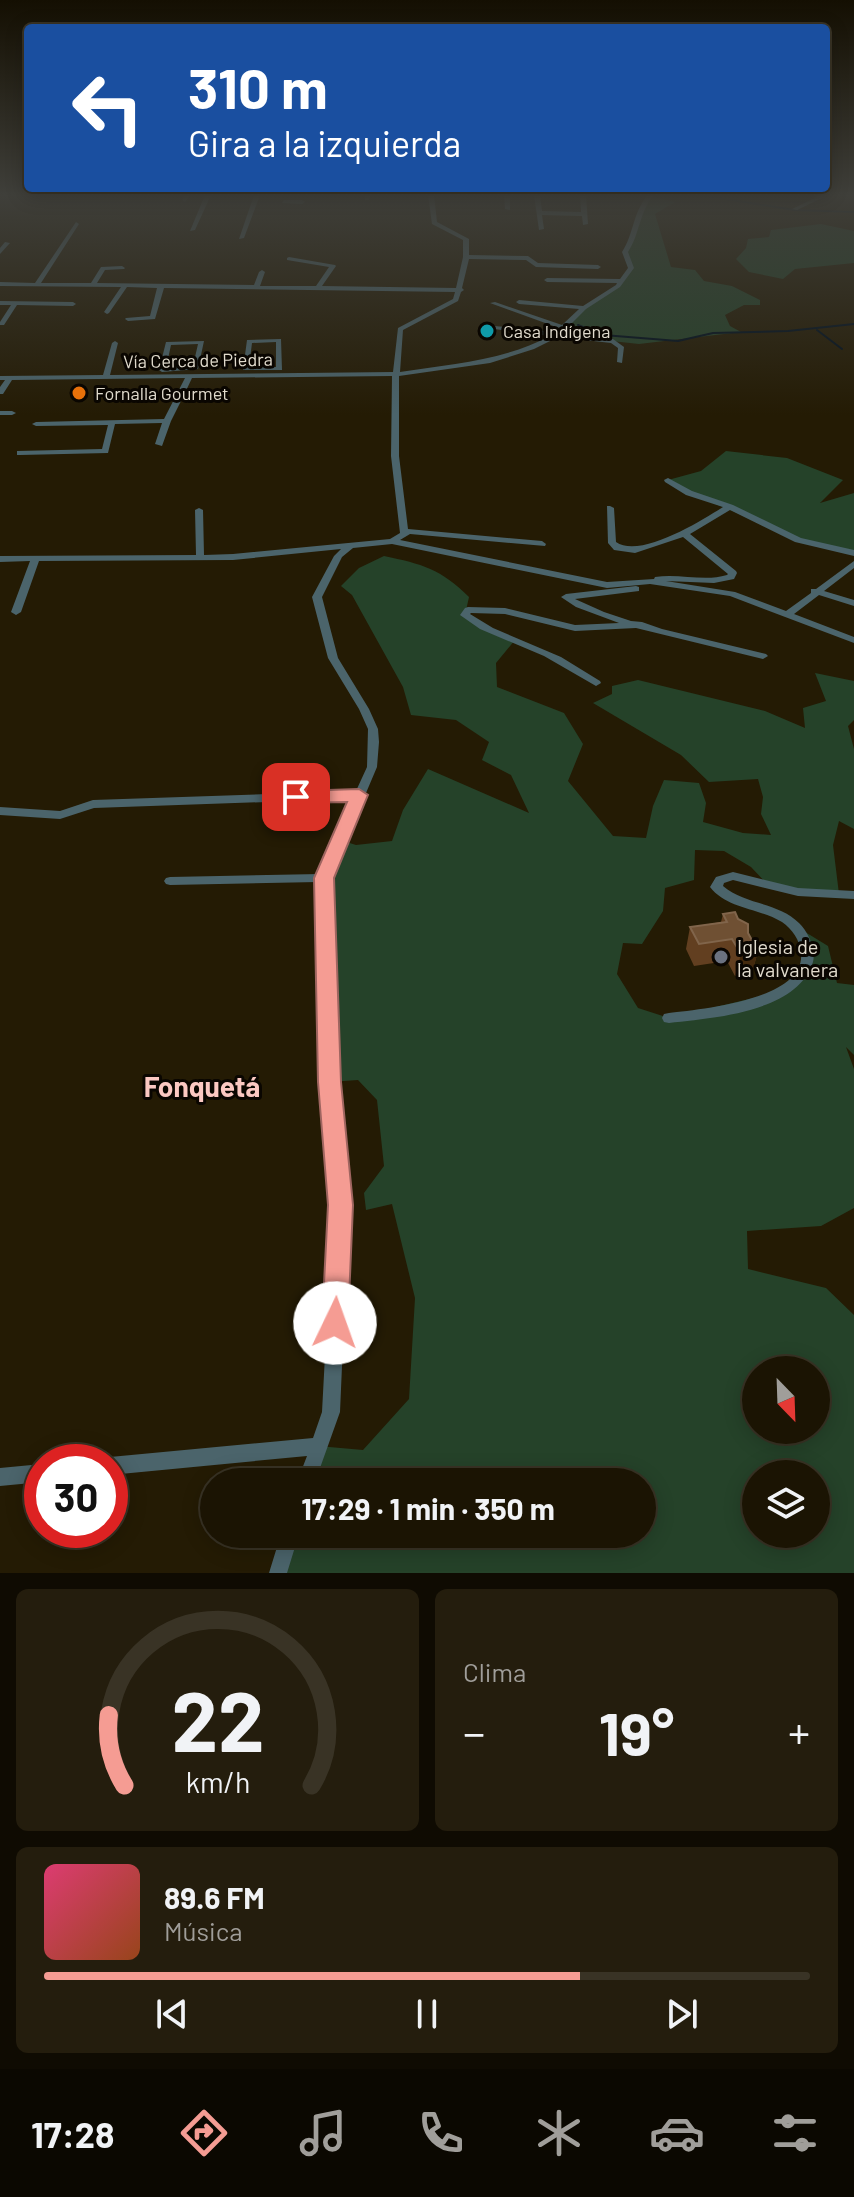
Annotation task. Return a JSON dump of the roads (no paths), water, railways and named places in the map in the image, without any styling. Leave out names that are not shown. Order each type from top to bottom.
[{"type":"street","points":[[36,285],[47,268]]},
{"type":"street","points":[[93,285],[103,268]]},
{"type":"street","points":[[318,288],[331,268]]},
{"type":"street","points":[[404,532],[395,484],[400,329],[456,300],[461,290],[462,268]]},
{"type":"street","points":[[547,280],[622,281],[631,268]]},
{"type":"street","points":[[256,288],[262,272]]},
{"type":"street","points":[[172,286],[178,274]]},
{"type":"street","points":[[139,286],[144,275]]},
{"type":"street","name":"Vía Cerca de Piedra","points":[[0,378],[262,372],[397,374],[490,361],[532,348],[556,335],[584,308],[622,281]]},
{"type":"street","points":[[0,284],[461,290]]},
{"type":"street","points":[[0,303],[14,285]]},
{"type":"street","points":[[107,312],[125,286]]},
{"type":"street","points":[[128,319],[153,318],[161,286]]},
{"type":"street","points":[[519,302],[584,308]]},
{"type":"street","points":[[0,303],[73,304]]},
{"type":"street","points":[[2,324],[15,303]]},
{"type":"street","points":[[493,303],[564,328]]},
{"type":"street","points":[[486,326],[620,343],[620,362]]},
{"type":"street","points":[[279,340],[280,369],[262,372],[245,369],[249,341],[279,340]]},
{"type":"street","points":[[202,342],[196,368],[170,373],[162,370],[168,343],[202,342]]},
{"type":"street","points":[[106,377],[115,343]]},
{"type":"street","points":[[159,444],[190,376]]},
{"type":"street","points":[[0,392],[10,378]]},
{"type":"street","points":[[178,397],[202,397]]},
{"type":"street","points":[[0,413],[12,413]]},
{"type":"street","points":[[36,424],[167,421]]},
{"type":"street","points":[[20,453],[105,451],[112,423]]},
{"type":"street","points":[[668,480],[689,493],[730,507],[798,540],[854,553]]},
{"type":"street","points":[[610,508],[612,543],[617,548],[635,550],[684,534],[730,507]]},
{"type":"street","points":[[199,510],[200,558]]},
{"type":"street","points":[[392,541],[404,532],[542,544]]},
{"type":"street","points":[[0,559],[200,558],[336,551],[352,544],[392,541],[607,585],[675,577],[723,580],[731,577],[733,573],[718,558],[684,534]]},
{"type":"street","points":[[311,1468],[331,1412],[341,1205],[329,1082],[324,878],[372,767],[373,729],[337,666],[317,597],[336,551]]},
{"type":"street","points":[[16,612],[36,558]]},
{"type":"street","points":[[788,614],[814,591],[854,564]]},
{"type":"street","points":[[763,656],[601,615],[574,604],[566,597],[621,592],[650,581],[732,594],[854,640]]},
{"type":"street","points":[[814,591],[854,603]]},
{"type":"street","points":[[596,683],[561,661],[488,630],[465,615],[468,610],[505,611],[575,628],[642,625]]},
{"type":"street","points":[[0,811],[60,815],[93,804],[359,795]]},
{"type":"street","points":[[669,1018],[717,1013],[753,1002],[783,991],[801,976],[808,955],[797,927],[762,906],[726,897],[716,887],[720,880],[733,876],[798,892],[854,895]]},
{"type":"street","points":[[170,881],[324,878]]},
{"type":"street","points":[[128,1464],[318,1446]]},
{"type":"street","points":[[0,1477],[24,1475]]},
{"type":"street","points":[[278,1573],[286,1548]]},
{"type":"waterway","points":[[578,325],[590,330],[591,334],[678,341],[713,333],[788,331],[854,324]]},
{"type":"waterway","points":[[817,330],[842,349]]},
{"type":"place","name":"Casa Indígena","points":[[487,331]]},
{"type":"place","name":"Fornalla Gourmet","points":[[79,393]]},
{"type":"place","name":"Iglesia de la valvanera","points":[[721,957]]},
{"type":"district","name":"Fonquetá","points":[[202,1086]]}]
